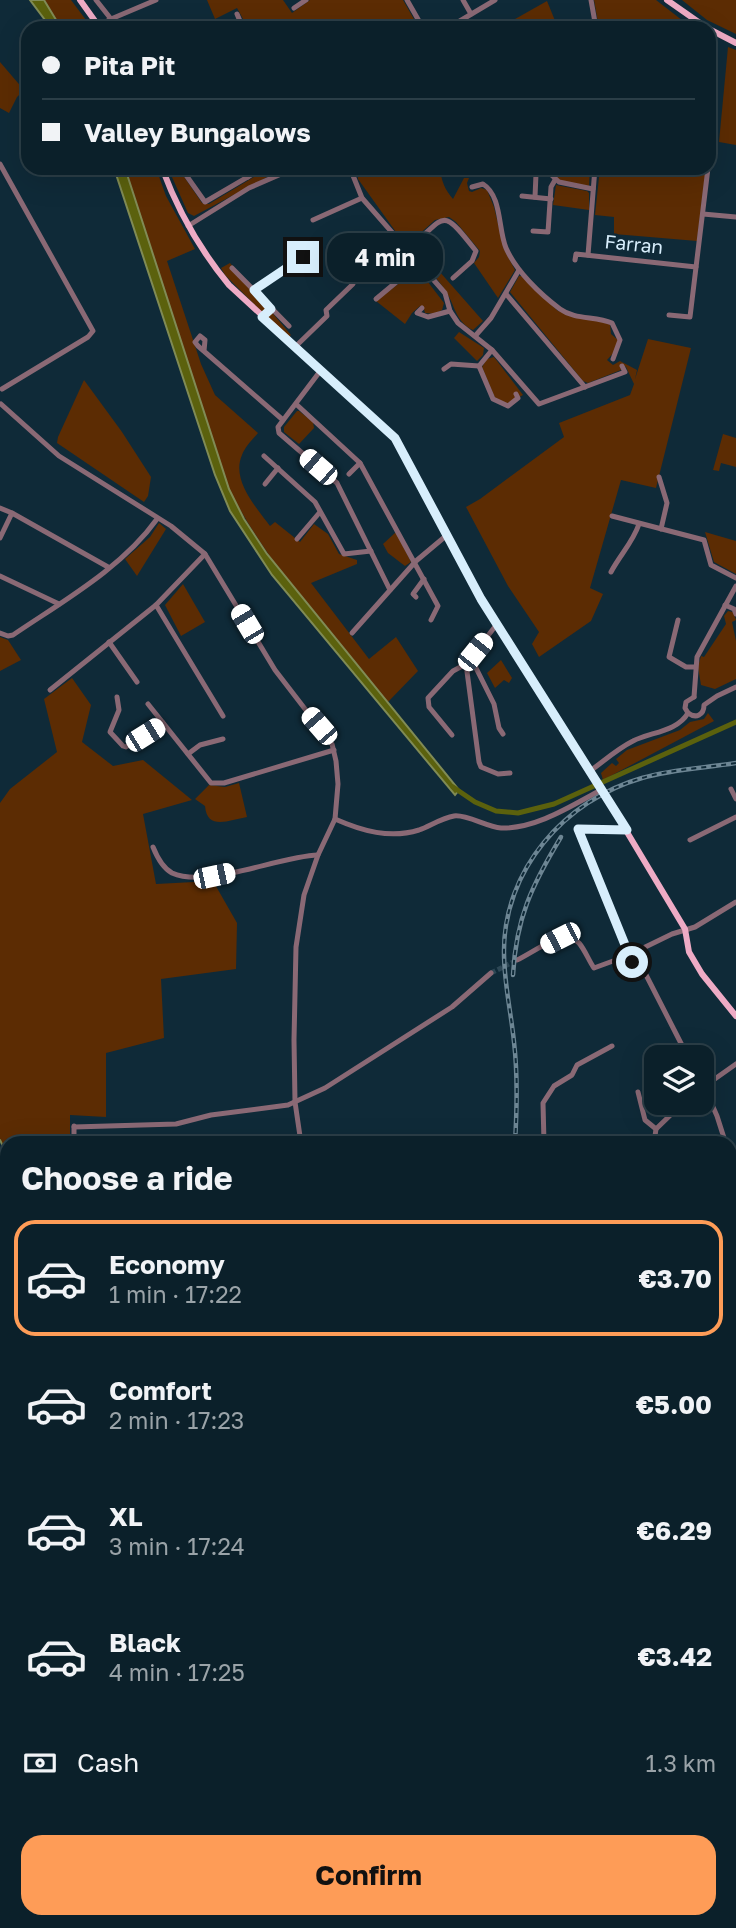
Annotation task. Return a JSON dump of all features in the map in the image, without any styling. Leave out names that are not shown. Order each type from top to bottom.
[{"type":"main road","points":[[80,0],[96,21]]},
{"type":"main road","points":[[667,0],[698,21]]},
{"type":"main road","points":[[716,32],[736,43]]},
{"type":"main road","points":[[165,175],[188,226],[210,262],[262,317],[395,438],[497,624],[627,830],[685,929],[689,952],[702,974],[736,1016]]},
{"type":"street","points":[[96,0],[111,19]]},
{"type":"street","points":[[108,21],[156,0]]},
{"type":"street","points":[[293,8],[306,0]]},
{"type":"street","points":[[407,0],[419,21]]},
{"type":"street","points":[[463,0],[471,14]]},
{"type":"street","points":[[460,21],[495,0]]},
{"type":"street","points":[[591,0],[595,21]]},
{"type":"street","points":[[237,15],[240,21]]},
{"type":"street","points":[[0,164],[93,331],[88,337],[1,388],[4,397],[1,404],[59,456],[185,536],[205,554],[275,670],[334,750],[338,784],[335,819],[318,855],[299,914],[296,947],[295,1102],[299,1136]]},
{"type":"street","points":[[186,175],[205,202],[251,175]]},
{"type":"street","points":[[188,226],[274,175]]},
{"type":"street","points":[[353,175],[362,198],[445,293],[450,311],[458,323],[492,350],[539,404],[625,372],[622,366]]},
{"type":"street","points":[[535,197],[536,175]]},
{"type":"street","points":[[550,175],[555,180],[570,185],[593,189]]},
{"type":"street","points":[[588,255],[594,175]]},
{"type":"street","points":[[669,315],[690,317],[707,175]]},
{"type":"street","points":[[533,231],[548,232],[551,187],[555,180]]},
{"type":"street","points":[[472,187],[482,184],[491,190],[506,247],[519,270],[560,309],[577,316],[611,323],[620,340],[613,359]]},
{"type":"street","points":[[522,196],[551,198]]},
{"type":"street","points":[[313,220],[362,198]]},
{"type":"street","points":[[703,214],[736,217]]},
{"type":"street","points":[[407,250],[430,232],[436,223],[452,221],[477,251],[472,261],[453,278]]},
{"type":"street","points":[[346,264],[391,233]]},
{"type":"street","name":"Farran","points":[[575,260],[576,254],[696,267]]},
{"type":"street","points":[[254,290],[303,257]]},
{"type":"street","points":[[376,299],[418,264]]},
{"type":"street","points":[[232,268],[289,326]]},
{"type":"street","points":[[476,335],[506,294],[519,270]]},
{"type":"street","points":[[295,347],[327,316],[326,310],[353,284]]},
{"type":"street","points":[[506,294],[585,387]]},
{"type":"street","points":[[422,307],[417,313],[428,317],[450,311]]},
{"type":"street","points":[[262,317],[271,309]]},
{"type":"street","points":[[479,366],[492,350]]},
{"type":"street","points":[[204,351],[283,420]]},
{"type":"street","points":[[444,369],[451,364],[479,366]]},
{"type":"street","points":[[479,366],[493,399],[509,406],[519,398],[516,394]]},
{"type":"street","points":[[321,370],[278,427],[279,433],[337,483],[390,590]]},
{"type":"street","points":[[296,404],[360,463],[439,606],[431,620]]},
{"type":"street","points":[[264,456],[315,502],[344,554],[371,551]]},
{"type":"street","points":[[349,474],[360,463]]},
{"type":"street","points":[[265,484],[278,468]]},
{"type":"street","points":[[659,477],[667,503],[661,529]]},
{"type":"street","points":[[0,508],[108,567]]},
{"type":"street","points":[[297,539],[320,512]]},
{"type":"street","points":[[0,538],[12,513]]},
{"type":"street","points":[[612,516],[704,540],[711,565],[736,578]]},
{"type":"street","points":[[0,633],[13,635],[59,604],[139,542],[157,519]]},
{"type":"street","points":[[611,572],[634,538],[639,524]]},
{"type":"street","points":[[352,633],[416,561],[447,535]]},
{"type":"street","points":[[50,690],[156,605],[205,554]]},
{"type":"street","points":[[0,576],[59,604]]},
{"type":"street","points":[[416,597],[413,594],[424,579]]},
{"type":"street","points":[[694,697],[695,667],[701,648],[736,586]]},
{"type":"street","points":[[156,605],[223,716]]},
{"type":"street","points":[[725,605],[734,609],[736,614]]},
{"type":"street","points":[[678,620],[670,657],[686,667],[695,667]]},
{"type":"street","points":[[452,735],[429,707],[428,698],[453,671],[466,664],[497,624]]},
{"type":"street","points":[[109,642],[137,682]]},
{"type":"street","points":[[466,664],[476,668],[494,704],[499,728],[503,734]]},
{"type":"street","points":[[466,664],[479,762],[481,767],[498,774],[510,774]]},
{"type":"street","points":[[704,705],[736,687]]},
{"type":"street","points":[[117,697],[119,710],[110,732],[123,746],[126,747],[163,723]]},
{"type":"street","points":[[694,697],[702,700],[704,705],[703,711],[693,716],[685,708],[686,702],[694,697]]},
{"type":"street","points":[[148,704],[211,783],[224,783],[334,750]]},
{"type":"street","points":[[590,771],[633,741],[674,726],[688,713]]},
{"type":"street","points":[[188,754],[200,745],[223,739]]},
{"type":"street","points":[[731,789],[736,799]]},
{"type":"street","points":[[335,819],[360,829],[394,835],[419,830],[456,815],[499,828],[513,827],[550,816],[603,792]]},
{"type":"street","points":[[690,840],[736,817]]},
{"type":"street","points":[[627,830],[578,829],[632,962],[643,970],[682,1045]]},
{"type":"street","points":[[153,848],[158,860],[172,873],[190,877],[214,876],[318,855]]},
{"type":"street","points":[[632,962],[633,953],[695,927],[736,902]]},
{"type":"street","points":[[521,958],[560,938],[569,938],[578,942],[594,968],[612,961],[632,962]]},
{"type":"street","points":[[74,1136],[74,1126],[176,1124],[211,1115],[295,1102],[325,1088],[452,1007],[491,973]]},
{"type":"street","points":[[544,1136],[543,1103],[554,1086],[572,1075],[577,1065],[612,1046]]},
{"type":"street","points":[[714,1078],[736,1063]]},
{"type":"street","points":[[638,1092],[645,1120],[656,1129]]},
{"type":"street","points":[[714,1108],[723,1136]]},
{"type":"street","points":[[655,1136],[656,1129],[671,1115]]},
{"type":"shaded area","points":[[30,0],[44,0],[57,21],[46,21]]},
{"type":"shaded area","points":[[44,0],[71,0],[87,21],[57,21]]},
{"type":"shaded area","points":[[207,0],[283,0],[292,13],[310,0],[403,0],[415,21],[244,21],[237,8],[215,19]]},
{"type":"shaded area","points":[[594,0],[656,0],[683,21],[598,21]]},
{"type":"shaded area","points":[[682,0],[736,0],[736,34],[716,24],[716,21],[707,20]]},
{"type":"shaded area","points":[[547,1],[555,21],[511,21]]},
{"type":"shaded area","points":[[728,47],[736,50],[736,145],[719,142]]},
{"type":"shaded area","points":[[0,62],[21,86],[21,93],[9,113],[0,108]]},
{"type":"shaded area","points":[[116,175],[127,175],[229,489],[244,519],[267,554],[459,790],[455,795],[272,575],[230,511],[215,475]]},
{"type":"shaded area","points":[[127,175],[158,175],[166,196],[195,249],[167,261],[201,364],[215,395],[258,433],[245,449],[239,464],[242,483],[252,502],[270,526],[275,522],[300,542],[314,524],[328,534],[339,554],[357,560],[357,564],[311,583],[369,659],[396,637],[418,671],[387,703],[282,573],[229,489]]},
{"type":"shaded area","points":[[171,175],[183,175],[202,203],[209,204],[257,175],[271,175],[194,216],[188,213]]},
{"type":"shaded area","points":[[358,175],[441,175],[453,199],[464,178],[469,178],[469,191],[481,188],[487,190],[504,249],[515,270],[498,298],[474,263],[480,251],[456,222],[449,217],[435,220],[406,246]]},
{"type":"shaded area","points":[[552,175],[590,175],[589,186],[559,182]]},
{"type":"shaded area","points":[[599,175],[705,175],[697,241],[614,234],[614,217],[595,215]]},
{"type":"shaded area","points":[[556,185],[587,191],[589,210],[553,205]]},
{"type":"shaded area","points":[[417,246],[483,321],[473,330],[462,322],[448,295],[412,250]]},
{"type":"shaded area","points":[[230,263],[291,335],[288,338],[225,275],[221,268]]},
{"type":"shaded area","points":[[418,269],[444,303],[442,310],[434,314],[425,313],[423,306],[420,306],[405,324],[376,301]]},
{"type":"shaded area","points":[[519,276],[558,311],[610,324],[611,334],[618,340],[616,350],[607,360],[613,365],[620,361],[637,370],[635,379],[648,339],[691,348],[656,488],[621,480],[590,588],[603,594],[591,621],[539,657],[532,644],[539,632],[508,586],[466,507],[564,437],[559,423],[630,395],[634,384],[626,367],[620,365],[621,370],[588,383],[583,381],[510,292]]},
{"type":"shaded area","points":[[459,332],[484,348],[483,355],[477,361],[454,338]]},
{"type":"shaded area","points":[[494,357],[523,395],[506,404],[495,398],[482,367],[487,359]]},
{"type":"shaded area","points":[[84,380],[151,477],[148,496],[144,502],[57,443]]},
{"type":"shaded area","points":[[297,411],[313,422],[314,428],[299,444],[284,432],[284,427]]},
{"type":"shaded area","points":[[723,434],[736,438],[736,467],[721,463],[719,471],[713,470]]},
{"type":"shaded area","points":[[159,523],[166,529],[137,576],[125,559],[150,537]]},
{"type":"shaded area","points":[[396,532],[411,562],[405,566],[388,553],[383,544]]},
{"type":"shaded area","points":[[705,532],[736,541],[736,574],[714,562]]},
{"type":"shaded area","points":[[183,584],[205,622],[181,636],[165,605]]},
{"type":"shaded area","points":[[728,611],[733,612],[736,620],[732,622],[736,641],[736,679],[715,689],[701,685],[698,667],[701,656],[704,657],[726,624],[724,616]]},
{"type":"shaded area","points":[[0,637],[8,640],[21,660],[0,671]]},
{"type":"shaded area","points":[[501,660],[512,678],[509,683],[504,680],[495,688],[487,673]]},
{"type":"shaded area","points":[[72,678],[91,705],[82,742],[113,766],[143,760],[192,800],[143,814],[156,884],[213,881],[237,923],[236,969],[161,979],[164,1038],[106,1053],[106,1117],[70,1115],[70,1136],[0,1136],[0,803],[10,789],[57,752],[44,699]]},
{"type":"shaded area","points":[[708,713],[714,721],[603,780],[601,773],[612,763],[616,766],[619,763],[616,759],[627,750],[680,730],[690,722],[704,719]]},
{"type":"shaded area","points":[[239,783],[247,817],[214,821],[207,814],[205,806],[195,799],[209,785],[225,787]]},
{"type":"waterway","points":[[453,787],[475,802],[496,811],[518,813],[554,804],[736,722]]},
{"type":"tunnel","points":[[491,973],[517,960]]},
{"type":"railway","points":[[515,1136],[516,1067],[504,953],[506,923],[514,894],[527,867],[564,821],[614,788],[653,775],[736,763]]},
{"type":"railway","points":[[513,975],[518,936],[527,903],[561,837]]},
{"type":"route","points":[[303,257],[254,290],[271,309],[262,317],[395,438],[481,599],[627,830],[578,829],[632,962]]}]
